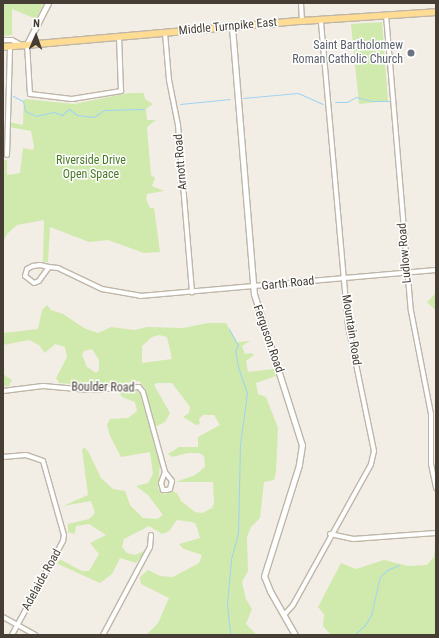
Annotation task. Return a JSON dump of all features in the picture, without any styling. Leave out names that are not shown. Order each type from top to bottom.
[{"type":"main road","name":"Middle Turnpike East","points":[[6,47],[302,21],[436,12]]},
{"type":"street","points":[[48,3],[24,45],[30,94],[72,99],[122,91],[120,37]]},
{"type":"street","points":[[301,3],[302,21]]},
{"type":"street","name":"Ludlow Road","points":[[386,15],[413,330],[431,414],[431,464],[436,488]]},
{"type":"street","name":"Mountain Road","points":[[284,615],[293,605],[330,534],[371,464],[374,451],[348,325],[321,20]]},
{"type":"street","name":"Ferguson Road","points":[[232,27],[253,288],[256,307],[297,423],[302,444],[299,466],[264,569],[265,582],[295,635]]},
{"type":"street","name":"Arnott Road","points":[[165,33],[169,80],[178,125],[192,292]]},
{"type":"street","name":"Middle Turnpike East","points":[[3,40],[12,40],[24,45]]},
{"type":"street","points":[[6,47],[7,155]]},
{"type":"street","name":"Garth Road","points":[[49,267],[39,281],[34,283],[25,276],[27,269],[33,266],[49,267],[58,268],[102,289],[140,296],[253,288],[436,270]]},
{"type":"street","name":"Boulder Road","points":[[3,391],[43,386],[89,390],[139,387],[143,392],[165,472]]},
{"type":"street","name":"Adelaide Road","points":[[3,457],[26,455],[38,457],[46,465],[63,529],[63,541],[12,635]]},
{"type":"street","points":[[330,534],[353,538],[436,533]]},
{"type":"street","points":[[103,635],[150,547],[151,535]]},
{"type":"street","points":[[3,617],[35,635]]},
{"type":"green space","points":[[3,3],[44,3],[36,19],[12,9],[12,35],[3,36]]},
{"type":"green space","points":[[382,22],[388,101],[359,104],[351,24]]},
{"type":"green space","name":"Riverside Drive Open Space","points":[[129,93],[144,93],[145,99],[153,104],[146,109],[147,120],[156,120],[147,127],[151,175],[155,178],[152,186],[164,191],[147,194],[146,199],[150,208],[154,208],[160,252],[144,253],[108,240],[89,242],[50,227],[48,262],[43,262],[44,220],[17,225],[7,234],[3,242],[3,160],[7,160],[7,175],[20,173],[23,148],[33,150],[34,146],[31,131],[9,127],[9,122],[23,125],[24,99],[74,104]]},
{"type":"green space","points":[[436,293],[436,311],[427,302]]},
{"type":"green space","points":[[47,305],[51,310],[63,314],[84,328],[98,333],[111,327],[134,330],[147,327],[183,328],[208,323],[226,323],[237,342],[250,341],[242,346],[245,354],[251,353],[254,355],[246,361],[248,372],[274,369],[276,376],[256,383],[258,394],[266,397],[278,428],[276,472],[274,480],[264,482],[260,518],[251,527],[247,537],[248,571],[242,582],[246,599],[252,609],[246,624],[257,635],[146,635],[158,623],[169,598],[141,584],[140,577],[148,570],[160,576],[173,577],[199,563],[202,555],[184,549],[179,544],[200,538],[196,524],[192,522],[177,520],[169,531],[162,534],[149,526],[124,539],[122,547],[127,553],[135,555],[144,551],[144,553],[136,563],[120,558],[112,574],[100,583],[58,564],[58,561],[61,560],[82,571],[89,571],[99,554],[90,543],[106,535],[89,524],[76,526],[75,534],[68,532],[68,524],[89,519],[95,513],[91,501],[63,506],[88,495],[82,449],[85,448],[88,451],[101,478],[113,489],[125,491],[130,505],[143,518],[157,519],[163,515],[148,495],[136,486],[148,483],[153,474],[150,452],[121,457],[110,436],[107,425],[110,419],[128,418],[137,411],[135,402],[122,397],[119,392],[136,390],[140,394],[160,464],[158,489],[165,494],[172,491],[177,493],[181,501],[195,512],[202,513],[212,508],[214,503],[213,482],[176,482],[195,475],[205,467],[204,456],[199,453],[188,453],[172,457],[168,454],[179,447],[198,447],[198,437],[220,425],[214,415],[203,415],[199,419],[200,424],[196,425],[183,417],[189,413],[190,407],[172,383],[157,383],[154,385],[170,413],[165,422],[157,426],[152,423],[145,388],[139,381],[101,386],[59,383],[56,378],[67,357],[65,347],[55,344],[45,353],[39,345],[29,340],[3,345],[3,333],[38,329],[42,310]],"holes":[[[159,335],[167,337],[172,359],[142,363],[142,346],[152,337]],[[92,349],[99,360],[99,370],[96,373],[87,367],[82,355],[84,351]]]},
{"type":"green space","points":[[3,374],[12,380],[9,386],[3,386]]},
{"type":"green space","points":[[435,541],[436,635],[332,635],[323,626],[324,614],[318,607],[341,563],[356,569],[384,560],[408,566],[427,565],[434,557]]},
{"type":"waterway","points":[[243,98],[298,93],[323,104]]},
{"type":"waterway","points":[[13,96],[23,101],[25,111],[36,116],[54,112],[62,115],[69,109],[77,115],[94,117],[104,110],[144,109]]},
{"type":"waterway","points":[[335,102],[347,102],[356,97],[372,101],[389,101]]},
{"type":"waterway","points":[[180,104],[230,99]]},
{"type":"waterway","points":[[229,329],[238,345],[235,350],[238,367],[247,393],[240,444],[238,533],[231,560],[227,604],[230,635]]},
{"type":"waterway","points":[[354,635],[365,625],[371,615],[380,577],[387,570],[399,565]]},
{"type":"place","name":"Saint Bartholomew Roman Catholic Church","points":[[411,53]]}]
